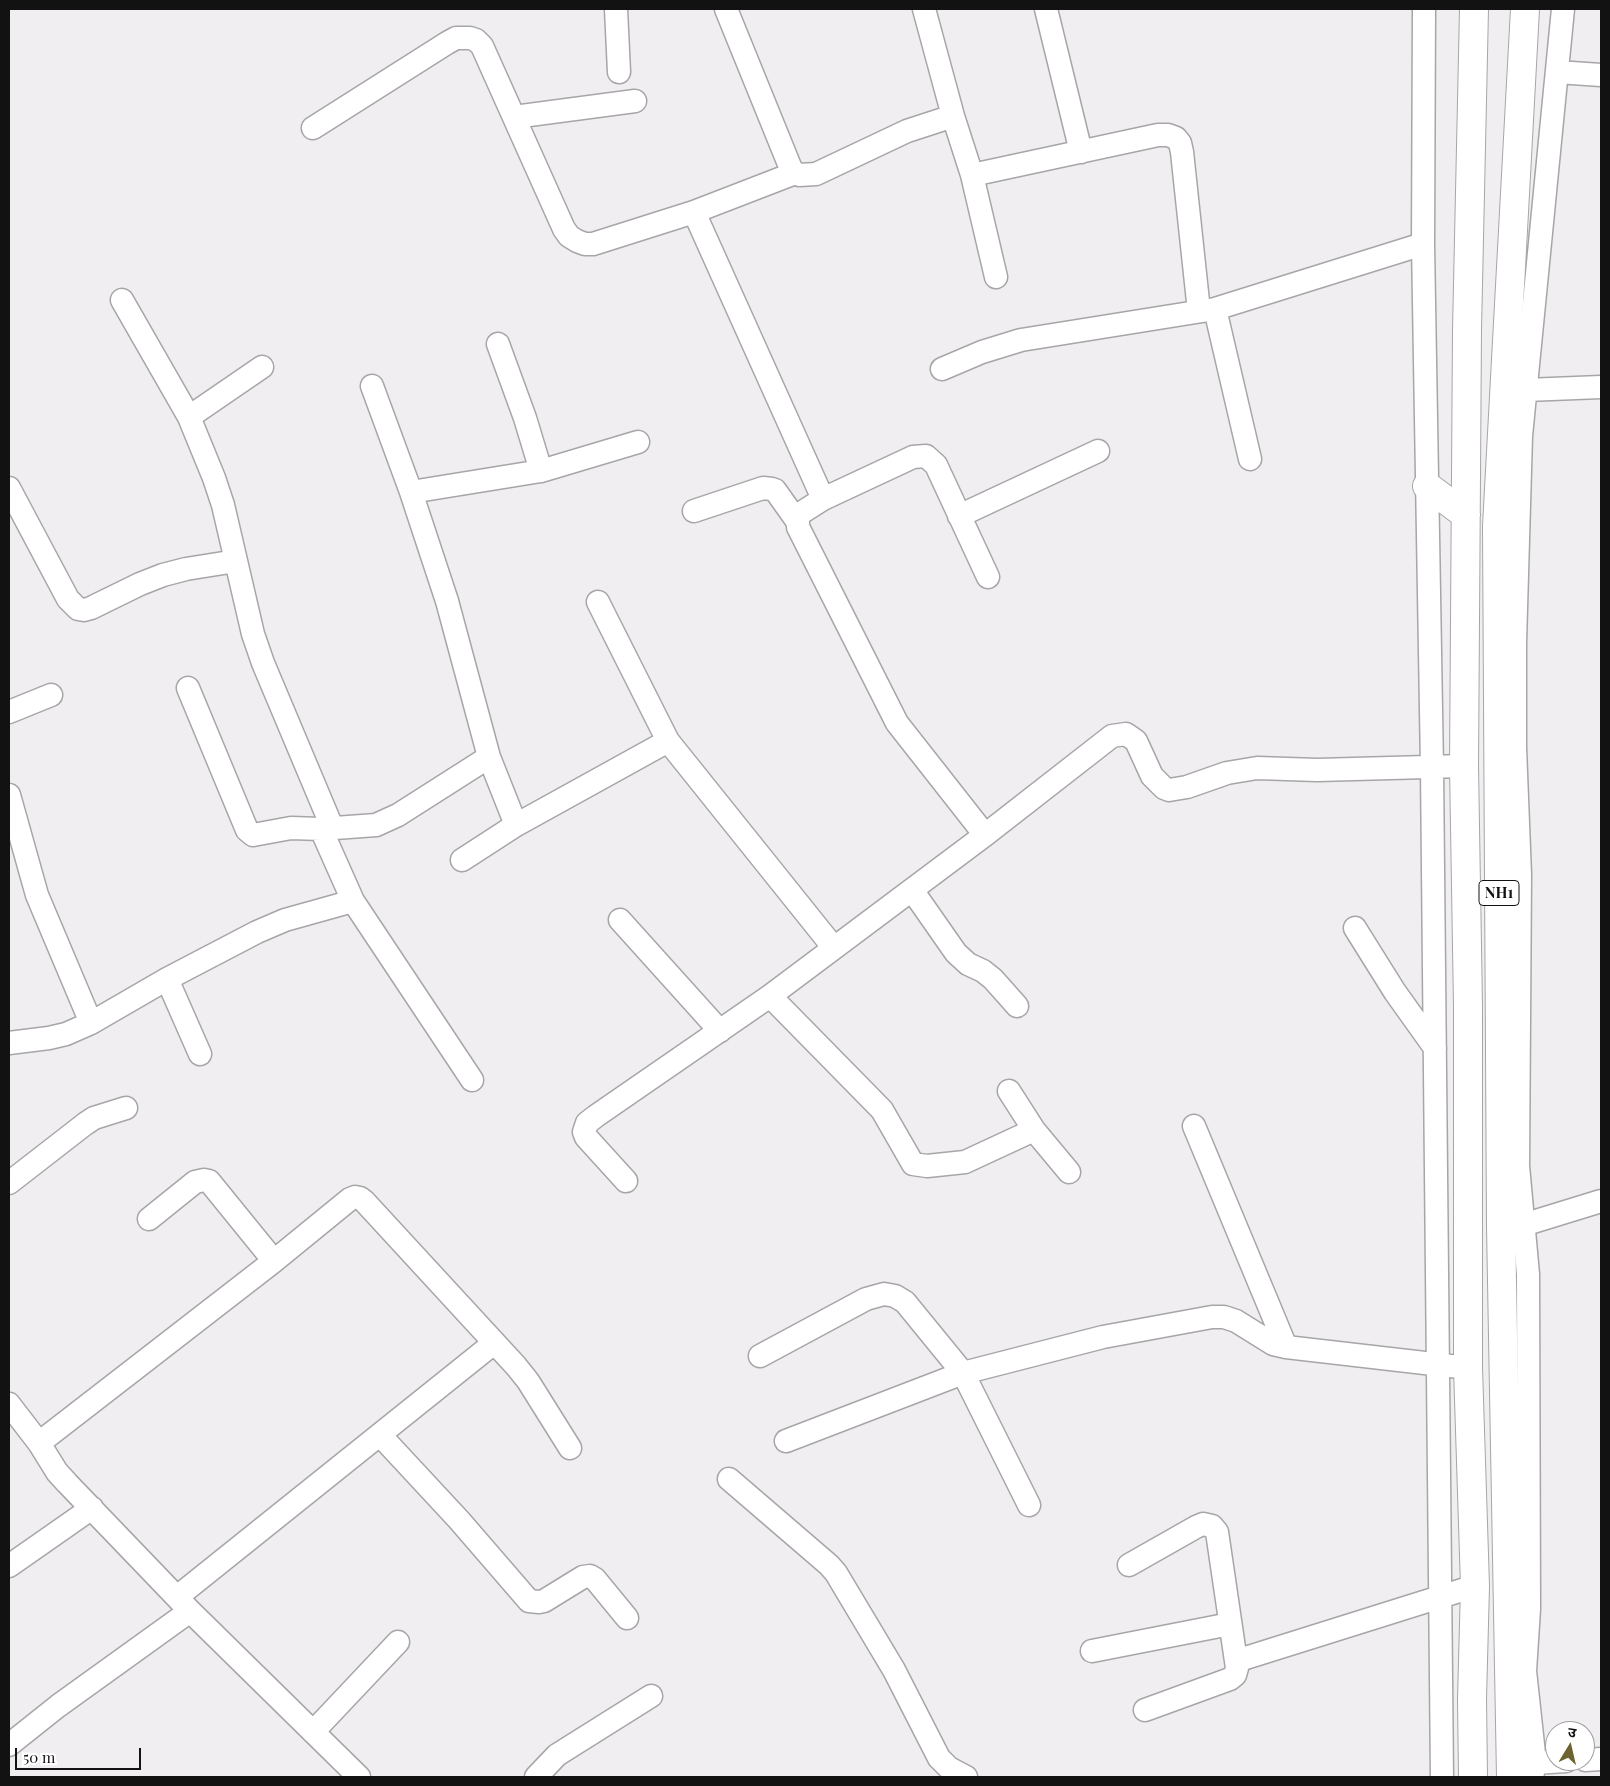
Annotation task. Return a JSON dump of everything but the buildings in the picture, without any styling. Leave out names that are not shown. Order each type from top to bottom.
[{"type":"highway","name":"NH1","points":[[1473,1777],[1472,1699],[1475,1586],[1468,1368],[1468,1006],[1464,766],[1467,330],[1474,9]]},
{"type":"highway","name":"NH1","points":[[1522,1769],[1497,526],[1511,438],[1525,9]]},
{"type":"highway","points":[[1427,486],[1466,515]]},
{"type":"street","points":[[616,9],[619,72]]},
{"type":"street","points":[[726,9],[791,169],[799,175],[816,174],[907,131],[952,116]]},
{"type":"street","points":[[924,9],[952,116],[972,175],[996,277]]},
{"type":"street","points":[[1046,9],[1081,152]]},
{"type":"street","points":[[1424,9],[1423,244],[1432,768],[1442,1777]]},
{"type":"street","points":[[1511,438],[1526,390],[1563,9]]},
{"type":"street","points":[[313,128],[456,38],[466,37],[476,40],[482,46],[564,229],[569,236],[577,241],[593,244],[694,212],[795,173]]},
{"type":"street","points":[[1557,72],[1601,75]]},
{"type":"street","points":[[514,117],[635,101]]},
{"type":"street","points":[[972,175],[1158,135],[1168,135],[1180,142],[1207,310],[1250,459]]},
{"type":"street","points":[[694,212],[823,499]]},
{"type":"street","points":[[942,369],[982,352],[1021,340],[1207,310],[1423,244]]},
{"type":"street","points":[[122,300],[189,418],[214,478],[223,505],[253,634],[353,901],[472,1080]]},
{"type":"street","points":[[498,344],[525,418],[541,471]]},
{"type":"street","points":[[189,418],[262,367]]},
{"type":"street","points":[[372,386],[411,492],[447,601],[489,758],[516,825]]},
{"type":"street","points":[[1526,390],[1601,387]]},
{"type":"street","points":[[411,492],[541,471],[638,442]]},
{"type":"street","points":[[959,516],[1098,451]]},
{"type":"street","points":[[797,522],[801,513],[823,499],[913,457],[930,458],[936,465],[988,577]]},
{"type":"street","points":[[9,488],[68,599],[78,609],[91,608],[140,584],[186,568],[236,561]]},
{"type":"street","points":[[694,511],[762,488],[775,490],[797,522],[897,724],[985,835]]},
{"type":"street","points":[[598,602],[668,741],[834,948]]},
{"type":"street","points":[[188,688],[250,834],[256,835],[291,828],[366,826],[388,821],[489,758]]},
{"type":"street","points":[[9,712],[51,695]]},
{"type":"street","points":[[626,1181],[586,1137],[584,1132],[588,1123],[770,996],[985,835],[1112,736],[1120,734],[1131,736],[1136,741],[1152,776],[1164,788],[1169,790],[1187,787],[1227,773],[1257,768],[1317,770],[1464,766]]},
{"type":"street","points":[[462,860],[516,825],[668,741]]},
{"type":"street","points":[[9,795],[37,895],[92,1023]]},
{"type":"street","points":[[912,890],[956,953],[968,964],[983,971],[993,979],[1017,1006]]},
{"type":"street","points":[[9,1042],[49,1038],[66,1034],[92,1023],[167,979],[278,922],[353,901]]},
{"type":"street","points":[[620,920],[720,1031]]},
{"type":"street","points":[[1355,928],[1395,992],[1435,1048]]},
{"type":"street","points":[[167,979],[200,1054]]},
{"type":"street","points":[[770,996],[882,1110],[913,1164],[927,1166],[965,1162],[1034,1130]]},
{"type":"street","points":[[1009,1091],[1034,1130],[1070,1172]]},
{"type":"street","points":[[9,1183],[84,1124],[94,1118],[126,1108]]},
{"type":"street","points":[[1194,1126],[1286,1347]]},
{"type":"street","points":[[150,1219],[196,1182],[209,1181],[274,1261]]},
{"type":"street","points":[[39,1443],[355,1197],[360,1198],[528,1381],[570,1448]]},
{"type":"street","points":[[1512,1226],[1601,1201]]},
{"type":"street","points":[[760,1356],[866,1299],[884,1294],[895,1296],[905,1302],[963,1373],[1029,1505]]},
{"type":"street","points":[[786,1441],[963,1373],[1103,1337],[1212,1317],[1224,1317],[1236,1321],[1273,1344],[1286,1347],[1438,1363],[1468,1368]]},
{"type":"street","points":[[9,1745],[66,1701],[183,1604],[380,1435],[494,1343]]},
{"type":"street","points":[[9,1404],[39,1443],[57,1472],[183,1604],[358,1777]]},
{"type":"street","points":[[380,1435],[459,1520],[529,1601],[539,1602],[544,1600],[583,1577],[590,1576],[595,1579],[627,1618]]},
{"type":"street","points":[[729,1479],[836,1573],[894,1670],[940,1758],[949,1768],[966,1777]]},
{"type":"street","points":[[9,1566],[92,1508]]},
{"type":"street","points":[[1129,1565],[1196,1527],[1203,1524],[1212,1526],[1217,1532],[1237,1668],[1235,1675],[1230,1678],[1145,1710]]},
{"type":"street","points":[[1236,1661],[1475,1586]]},
{"type":"street","points":[[1092,1651],[1230,1624]]},
{"type":"street","points":[[313,1732],[398,1642]]},
{"type":"street","points":[[536,1777],[557,1755],[651,1696]]},
{"type":"street","points":[[1522,1769],[1545,1765]]}]
